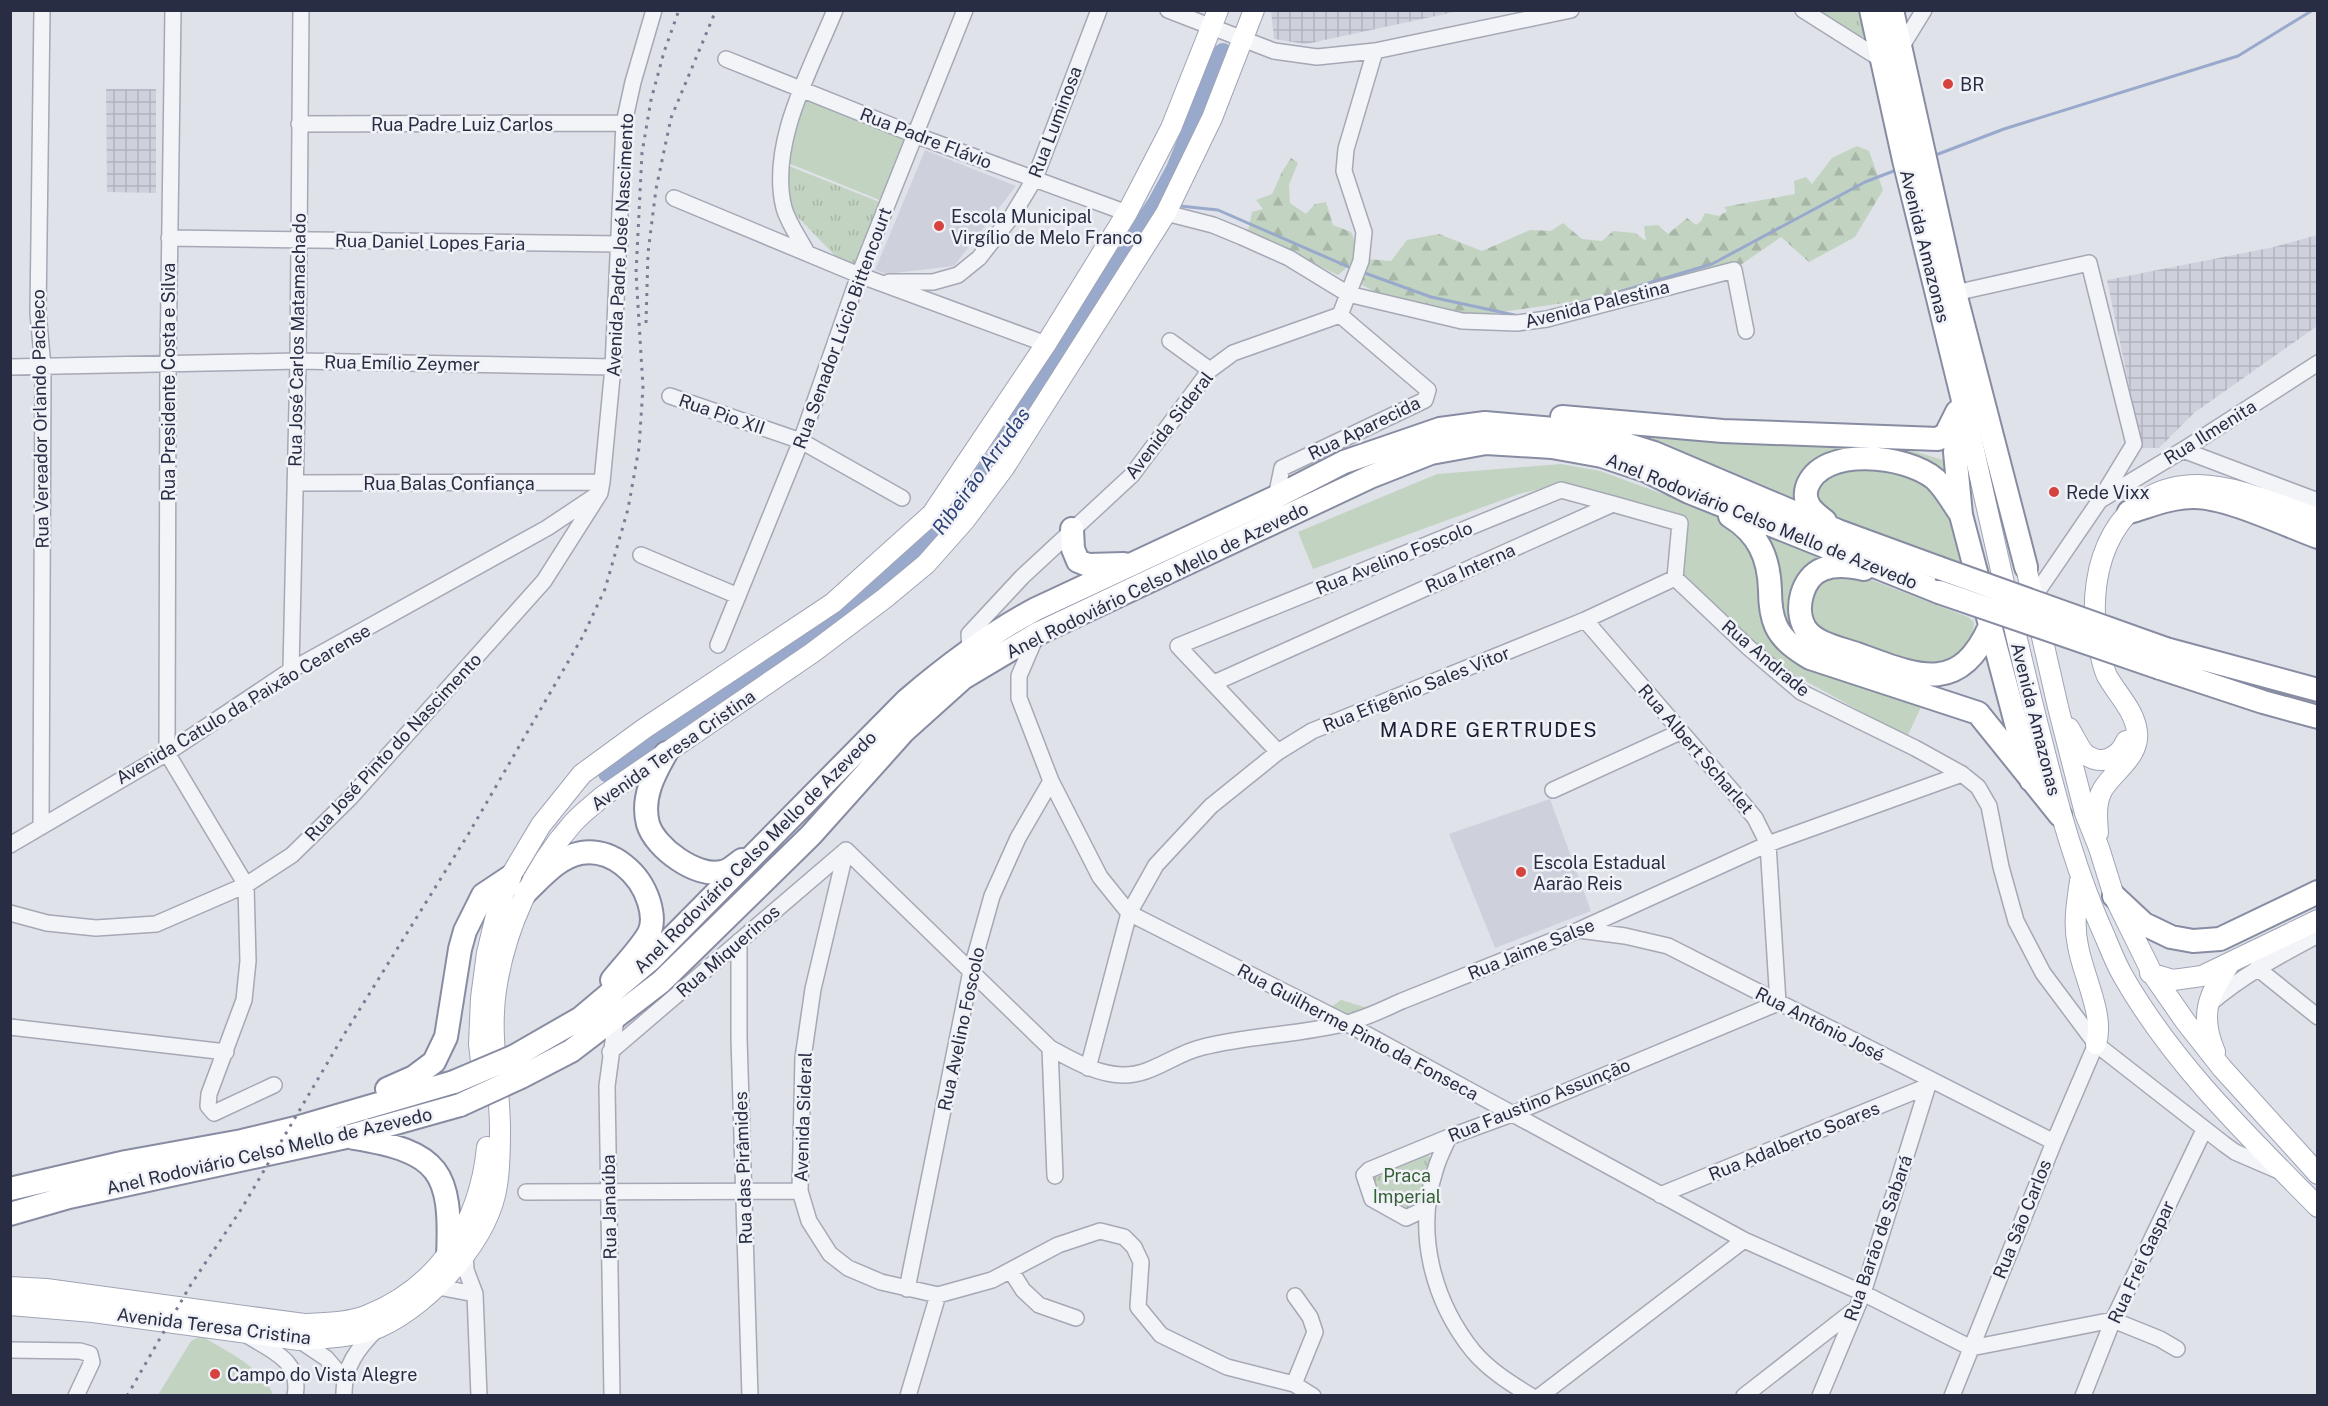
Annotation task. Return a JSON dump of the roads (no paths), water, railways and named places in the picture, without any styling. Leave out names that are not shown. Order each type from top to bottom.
[{"type":"highway","points":[[1871,10],[1891,55]]},
{"type":"highway","points":[[1891,55],[1892,10]]},
{"type":"highway","name":"Avenida Amazonas","points":[[1891,55],[1921,186],[1963,400]]},
{"type":"highway","name":"Avenida Amazonas","points":[[1921,186],[1955,293],[2026,567]]},
{"type":"highway","points":[[1485,423],[1560,417],[1723,431],[1938,439],[1946,434],[1963,400]]},
{"type":"highway","points":[[1963,400],[1955,452],[1962,515],[2031,780]]},
{"type":"highway","name":"Anel Rodoviário Celso Mello de Azevedo","points":[[10,1214],[69,1197],[346,1137],[460,1105],[517,1067],[581,1018],[651,959],[907,700],[950,663],[1002,627],[1276,497],[1344,462],[1440,429],[1485,423],[1554,429],[1606,438],[1654,453],[1838,531],[1939,568],[2264,702],[2318,717]]},
{"type":"highway","name":"Anel Rodoviário Celso Mello de Azevedo","points":[[10,1189],[126,1161],[242,1141],[303,1126],[571,1051],[616,1019],[661,982],[811,835],[904,731],[963,678],[1037,634],[1370,477],[1431,453],[1486,442],[1552,447],[1602,456],[1647,471],[1689,492],[1931,589],[2163,659],[2254,673],[2318,690]]},
{"type":"highway","points":[[1838,531],[1811,509],[1806,501],[1806,491],[1810,478],[1822,467],[1850,459],[1896,461],[1923,471],[1936,479],[1962,515]]},
{"type":"highway","points":[[1689,492],[1738,521],[1762,547],[1767,559],[1775,625],[1781,635],[1794,647],[1810,658],[1978,712],[2060,815]]},
{"type":"highway","points":[[2129,512],[2167,501],[2198,497],[2221,501],[2318,537]]},
{"type":"highway","points":[[1072,529],[1073,549],[1078,561],[1088,565],[1135,563]]},
{"type":"highway","points":[[1931,589],[1851,566],[1822,569],[1805,587],[1800,602],[1800,615],[1806,629],[1818,640],[1910,673],[1936,675],[1960,668],[1976,654],[1990,626]]},
{"type":"highway","points":[[2254,673],[2318,680]]},
{"type":"highway","points":[[2264,702],[2318,732]]},
{"type":"highway","points":[[666,753],[649,786],[648,823],[660,842],[686,865],[698,870],[721,873],[776,834]]},
{"type":"highway","points":[[303,1126],[414,1077],[434,1062],[446,1037],[460,948],[465,931],[483,895],[518,885],[578,853],[596,852],[624,865],[640,880],[653,915],[650,932],[581,1018]]},
{"type":"highway","points":[[2114,896],[2144,924],[2171,937],[2193,940],[2220,939],[2318,892]]},
{"type":"highway","points":[[346,1137],[380,1142],[407,1150],[435,1169],[446,1190],[457,1255]]},
{"type":"main road","name":"Avenida Teresa Cristina","points":[[518,885],[541,825],[582,774],[645,728],[833,603],[965,520],[1005,468],[1166,213],[1212,118],[1254,10]]},
{"type":"main road","name":"Avenida Teresa Cristina","points":[[10,1305],[93,1312],[299,1340],[354,1334],[379,1327],[412,1308],[438,1287],[457,1255],[486,1168],[489,1133],[479,1044],[481,998],[497,911],[574,822],[603,796],[812,652],[885,598],[913,554],[932,514],[1046,344],[1127,213],[1171,128],[1215,19]]},
{"type":"main road","name":"Avenida Amazonas","points":[[1963,400],[2011,616],[2060,815],[2080,878],[2096,918],[2122,975],[2167,1042],[2203,1089],[2318,1207]]},
{"type":"main road","points":[[2099,848],[2096,815],[2099,797],[2136,746],[2137,729],[2132,715],[2106,674],[2097,635],[2096,606],[2099,564],[2110,538],[2129,512],[2155,494],[2167,489],[2197,485],[2238,492],[2318,518]]},
{"type":"main road","name":"Avenida Amazonas","points":[[2026,567],[2085,813],[2114,896],[2153,975],[2222,1068],[2312,1169]]},
{"type":"main road","points":[[2058,707],[2086,754],[2107,760],[2123,748],[2132,715]]},
{"type":"main road","points":[[2080,878],[2076,922],[2077,943],[2098,1014],[2099,1028],[2096,1044]]},
{"type":"main road","points":[[2096,918],[2127,954],[2153,975],[2179,980],[2202,976],[2318,920]]},
{"type":"main road","points":[[2222,1068],[2209,1038],[2205,1019],[2206,1007],[2214,987],[2230,963]]},
{"type":"main road","points":[[2285,1174],[2312,1169]]},
{"type":"main road","name":"Avenida Teresa Cristina","points":[[10,1287],[58,1290],[304,1324],[335,1322],[367,1316],[421,1285],[457,1255]]},
{"type":"street","name":"Rua Vereador Orlando Pacheco","points":[[41,827],[43,367],[38,314],[42,10]]},
{"type":"street","name":"Rua Presidente Costa e Silva","points":[[167,753],[169,238],[173,10]]},
{"type":"street","name":"Rua José Carlos Matamachado","points":[[291,670],[298,361],[301,10]]},
{"type":"street","name":"Avenida Padre José Nascimento","points":[[601,488],[613,367],[624,123],[633,82],[654,10]]},
{"type":"street","points":[[807,254],[785,210],[780,175],[782,151],[802,90],[835,10]]},
{"type":"street","name":"Rua Senador Lúcio Bittencourt","points":[[718,645],[801,441],[859,275],[965,10]]},
{"type":"street","name":"Rua Luminosa","points":[[880,283],[933,282],[958,274],[979,258],[1012,216],[1035,178],[1099,10]]},
{"type":"street","points":[[1168,10],[1215,19],[1244,40],[1274,51],[1317,57],[1376,51],[1571,10]]},
{"type":"street","points":[[1803,10],[1891,55],[1924,10]]},
{"type":"street","points":[[1340,315],[1361,261],[1364,232],[1344,171],[1346,149],[1376,51]]},
{"type":"street","name":"Rua Padre Flávio","points":[[726,59],[915,135],[1127,213]]},
{"type":"street","name":"Rua Padre Luiz Carlos","points":[[299,124],[624,123]]},
{"type":"street","points":[[674,198],[859,275],[1046,344]]},
{"type":"street","name":"Avenida Palestina","points":[[1166,213],[1213,225],[1242,237],[1288,258],[1348,294],[1462,321],[1517,323],[1547,318],[1734,270],[1746,331]]},
{"type":"street","name":"Rua Daniel Lopes Faria","points":[[169,238],[620,244]]},
{"type":"street","points":[[1955,293],[2089,263],[2134,444],[2100,500],[2033,598]]},
{"type":"street","name":"Avenida Sideral","points":[[970,650],[969,634],[1022,577],[1132,475],[1210,370],[1233,353],[1340,315]]},
{"type":"street","name":"Rua Aparecida","points":[[1276,497],[1282,468],[1425,400],[1428,390],[1340,315]]},
{"type":"street","points":[[1170,341],[1210,370]]},
{"type":"street","name":"Rua Emílio Zeymer","points":[[10,367],[298,361],[613,367]]},
{"type":"street","name":"Rua Ilmenita","points":[[2100,500],[2184,450],[2318,363]]},
{"type":"street","name":"Rua Pio XII","points":[[670,396],[801,441],[902,498]]},
{"type":"street","points":[[2184,450],[2318,501]]},
{"type":"street","name":"Rua Balas Confiança","points":[[295,483],[601,488]]},
{"type":"street","name":"Avenida Catulo da Paixão Cearense","points":[[10,846],[167,753],[291,670],[547,528],[601,488]]},
{"type":"street","name":"Rua José Pinto do Nascimento","points":[[10,913],[47,922],[96,928],[156,924],[246,885],[292,855],[350,798],[544,581],[601,488]]},
{"type":"street","name":"Rua Avelino Foscolo","points":[[1214,683],[1178,646],[1561,490],[1613,504]]},
{"type":"street","points":[[1613,504],[1680,523],[1675,578]]},
{"type":"street","name":"Rua Interna","points":[[1214,683],[1613,504]]},
{"type":"street","points":[[641,555],[738,596]]},
{"type":"street","points":[[2026,567],[2034,574],[2042,574],[2054,568]]},
{"type":"street","name":"Rua Efigênio Sales Vitor","points":[[1088,1068],[1128,913],[1156,865],[1210,806],[1278,752],[1312,731],[1585,620],[1675,578]]},
{"type":"street","name":"Rua Andrade","points":[[1675,578],[1749,648],[1801,692],[1915,748],[1962,774],[1978,787],[1989,806],[2001,867],[2016,921],[2043,973],[2096,1044],[2235,1152],[2285,1174]]},
{"type":"street","name":"Rua Albert Scharlet","points":[[1585,620],[1755,818],[1768,844],[1778,1003]]},
{"type":"street","name":"Rua Guilherme Pinto da Fonseca","points":[[1037,634],[1019,676],[1019,698],[1051,781],[1100,877],[1128,913],[1346,1023],[1744,1239],[1863,1293],[1971,1348]]},
{"type":"street","points":[[1214,683],[1278,752]]},
{"type":"street","points":[[1553,790],[1680,732]]},
{"type":"street","points":[[167,753],[246,885],[248,961],[244,1000],[209,1094],[208,1106],[214,1113],[274,1085]]},
{"type":"street","name":"Rua Jaime Salse","points":[[846,850],[1050,1048],[1088,1068],[1108,1074],[1125,1075],[1155,1068],[1201,1047],[1346,1023],[1579,930],[1768,844],[1962,774]]},
{"type":"street","name":"Rua Avelino Foscolo","points":[[907,1289],[971,971],[992,896],[1018,838],[1051,781]]},
{"type":"street","name":"Avenida Sideral","points":[[846,850],[813,989],[803,1058],[800,1191],[809,1221],[830,1254],[848,1268],[881,1282],[938,1295],[993,1281],[1058,1245],[1100,1231],[1124,1237],[1134,1247],[1141,1262],[1138,1307],[1161,1335],[1227,1368],[1294,1384],[1313,1395]]},
{"type":"street","name":"Rua Miquerinos","points":[[610,1052],[846,850]]},
{"type":"street","name":"Rua Antônio José","points":[[1579,930],[1625,936],[1668,946],[1929,1082],[2054,1142]]},
{"type":"street","points":[[2206,1007],[2231,985],[2257,968],[2318,936]]},
{"type":"street","name":"Rua das Pirâmides","points":[[739,941],[739,1038],[750,1395]]},
{"type":"street","points":[[2257,968],[2318,1017]]},
{"type":"street","name":"Rua Faustino Assunção","points":[[1427,1208],[1408,1219],[1372,1199],[1364,1175],[1369,1170],[1778,1003]]},
{"type":"street","name":"Rua Janaúba","points":[[612,1395],[607,1086],[616,1019]]},
{"type":"street","points":[[10,1027],[226,1052]]},
{"type":"street","name":"Rua São Carlos","points":[[1952,1395],[2096,1044]]},
{"type":"street","points":[[1050,1048],[1055,1176]]},
{"type":"street","name":"Rua Adalberto Soares","points":[[1660,1195],[1929,1082]]},
{"type":"street","name":"Rua Barão de Sabará","points":[[1820,1395],[1863,1293],[1929,1082]]},
{"type":"street","name":"Rua Frei Gaspar","points":[[2083,1395],[2113,1320],[2204,1130]]},
{"type":"street","points":[[1449,1137],[1435,1171],[1427,1208],[1428,1247],[1436,1285],[1452,1321],[1474,1352],[1503,1379],[1531,1395]]},
{"type":"street","points":[[526,1192],[800,1191]]},
{"type":"street","points":[[1540,1395],[1744,1239]]},
{"type":"street","points":[[457,1255],[466,1270],[475,1294],[479,1395]]},
{"type":"street","points":[[1011,1271],[1023,1290],[1039,1305],[1076,1318]]},
{"type":"street","points":[[438,1287],[475,1294]]},
{"type":"street","points":[[908,1395],[938,1295]]},
{"type":"street","points":[[1294,1384],[1315,1337],[1310,1317],[1295,1296]]},
{"type":"street","points":[[1744,1395],[1855,1309]]},
{"type":"street","points":[[1971,1348],[2113,1320],[2160,1339],[2177,1349]]},
{"type":"street","points":[[344,1395],[344,1379],[355,1354],[379,1327]]},
{"type":"street","points":[[242,1332],[289,1362],[297,1384],[295,1395]]},
{"type":"street","points":[[299,1340],[326,1358],[344,1379]]},
{"type":"street","points":[[10,1350],[80,1351],[90,1354],[92,1362],[76,1395]]},
{"type":"waterway","points":[[1933,156],[2004,129],[2238,56],[2313,10]]},
{"type":"waterway","name":"Ribeirão Arrudas","points":[[608,773],[696,712],[845,615],[931,540],[971,493],[997,456],[1097,292],[1157,204],[1176,169],[1223,53]]},
{"type":"waterway","points":[[1612,294],[1712,264],[1865,182],[1899,169]]},
{"type":"waterway","points":[[1180,206],[1218,210],[1351,268]]},
{"type":"waterway","points":[[1362,272],[1431,297],[1519,316]]},
{"type":"railway","points":[[127,1396],[190,1286],[242,1208],[345,1033],[469,833],[583,636],[605,589],[628,509],[639,448],[643,387],[636,273],[642,153],[651,100],[664,52],[679,10]]},
{"type":"railway","points":[[646,323],[648,253],[656,189],[671,118],[716,10]]},
{"type":"place","name":"BR","points":[[1948,84]]},
{"type":"place","name":"Escola Municipal Virgílio de Melo Franco","points":[[939,226]]},
{"type":"place","name":"Rede Vixx","points":[[2054,492]]},
{"type":"place","name":"Escola Estadual Aarão Reis","points":[[1521,872]]},
{"type":"place","name":"Campo do Vista Alegre","points":[[215,1374]]},
{"type":"district","name":"MADRE GERTRUDES","points":[[1489,730]]},
{"type":"park label","name":"Praca Imperial","points":[[1407,1185]]}]
